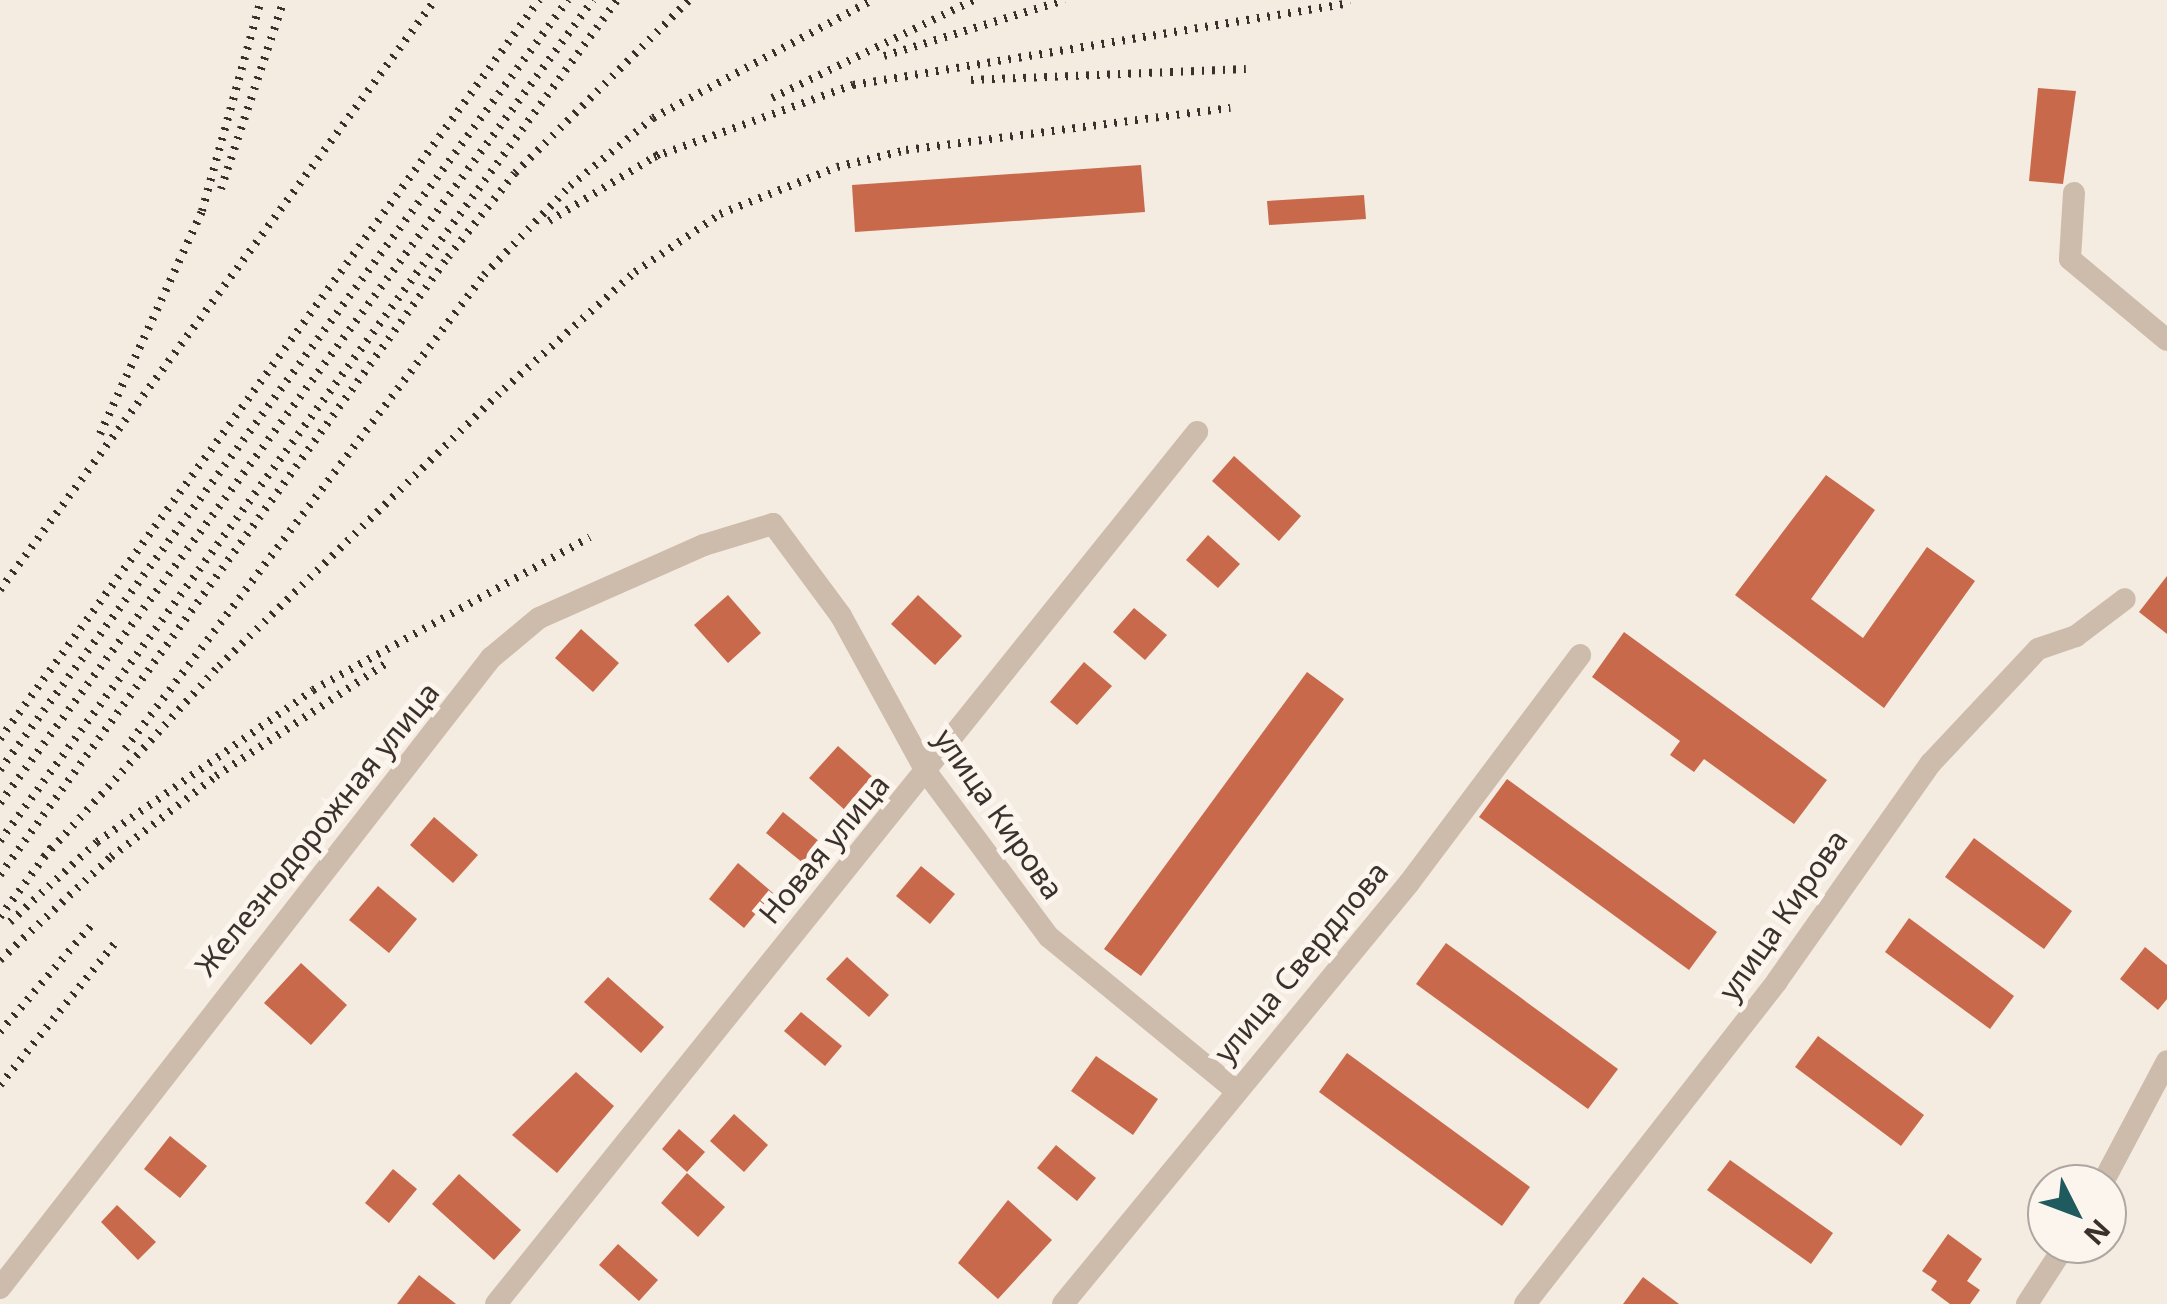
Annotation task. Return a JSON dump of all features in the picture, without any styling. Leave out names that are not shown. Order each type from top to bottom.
[{"type":"street","points":[[2074,193],[2070,259],[2167,340]]},
{"type":"street","name":"Новая улица","points":[[496,1304],[927,773],[1197,432]]},
{"type":"street","name":"улица Кирова","points":[[773,524],[841,616],[927,773],[1049,937],[1234,1088]]},
{"type":"street","name":"Железнодорожная улица","points":[[0,1288],[491,658],[539,618],[704,545],[773,524]]},
{"type":"street","name":"улица Кирова","points":[[1525,1304],[1778,981],[1852,864],[1931,763],[2038,649],[2076,636],[2125,599]]},
{"type":"street","name":"улица Свердлова","points":[[1063,1304],[1234,1088],[1410,883],[1580,655]]},
{"type":"street","points":[[2113,1164],[2167,1061]]},
{"type":"street","points":[[2026,1304],[2053,1264]]},
{"type":"building","points":[[2038,88],[2076,91],[2063,184],[2029,181]]},
{"type":"building","points":[[1141,165],[1145,212],[855,232],[852,185]]},
{"type":"building","points":[[1364,195],[1366,219],[1269,225],[1267,201]]},
{"type":"building","points":[[1234,456],[1301,516],[1279,541],[1212,481]]},
{"type":"building","points":[[1826,475],[1875,510],[1811,599],[1863,638],[1927,547],[1975,581],[1884,708],[1735,595]]},
{"type":"building","points":[[1208,535],[1240,564],[1218,588],[1186,560]]},
{"type":"building","points":[[2167,576],[2167,634],[2139,612]]},
{"type":"building","points":[[728,595],[761,633],[728,663],[694,625]]},
{"type":"building","points":[[918,595],[962,636],[935,665],[891,624]]},
{"type":"building","points":[[1134,608],[1167,635],[1145,660],[1113,632]]},
{"type":"building","points":[[581,629],[619,663],[593,692],[555,658]]},
{"type":"building","points":[[1624,632],[1827,780],[1794,824],[1704,759],[1694,772],[1670,755],[1680,741],[1592,677]]},
{"type":"building","points":[[1084,662],[1112,686],[1077,725],[1050,702]]},
{"type":"building","points":[[1307,672],[1344,699],[1141,976],[1104,949]]},
{"type":"building","points":[[838,746],[875,779],[846,811],[809,778]]},
{"type":"building","points":[[1507,779],[1717,932],[1689,970],[1479,817]]},
{"type":"building","points":[[783,812],[820,842],[803,863],[766,833]]},
{"type":"building","points":[[434,817],[478,855],[453,883],[410,845]]},
{"type":"building","points":[[1974,838],[2072,911],[2044,949],[1945,877]]},
{"type":"building","points":[[738,863],[773,893],[744,928],[709,899]]},
{"type":"building","points":[[921,866],[955,894],[930,924],[896,896]]},
{"type":"building","points":[[378,886],[417,919],[389,953],[349,920]]},
{"type":"building","points":[[1909,918],[2014,996],[1990,1029],[1885,952]]},
{"type":"building","points":[[1446,943],[1618,1069],[1588,1109],[1416,984]]},
{"type":"building","points":[[2145,947],[2167,965],[2167,999],[2158,1010],[2120,979]]},
{"type":"building","points":[[847,957],[889,995],[869,1017],[826,979]]},
{"type":"building","points":[[301,963],[347,1005],[311,1045],[264,1003]]},
{"type":"building","points":[[608,977],[664,1027],[641,1053],[584,1002]]},
{"type":"building","points":[[801,1012],[842,1046],[825,1066],[784,1031]]},
{"type":"building","points":[[1818,1036],[1924,1115],[1901,1146],[1795,1067]]},
{"type":"building","points":[[1347,1053],[1530,1187],[1502,1226],[1319,1092]]},
{"type":"building","points":[[1096,1056],[1158,1099],[1133,1135],[1071,1091]]},
{"type":"building","points":[[576,1072],[614,1106],[557,1173],[512,1135]]},
{"type":"building","points":[[734,1114],[768,1145],[744,1172],[710,1141]]},
{"type":"building","points":[[679,1129],[705,1152],[687,1172],[662,1149]]},
{"type":"building","points":[[170,1136],[207,1166],[180,1198],[144,1169]]},
{"type":"building","points":[[1056,1145],[1096,1178],[1077,1201],[1037,1168]]},
{"type":"building","points":[[1730,1160],[1833,1233],[1811,1264],[1707,1190]]},
{"type":"building","points":[[393,1169],[417,1189],[389,1223],[365,1203]]},
{"type":"building","points":[[687,1173],[725,1207],[698,1237],[661,1203]]},
{"type":"building","points":[[459,1174],[521,1230],[494,1260],[432,1204]]},
{"type":"building","points":[[1008,1200],[1052,1240],[998,1299],[958,1263]]},
{"type":"building","points":[[117,1205],[156,1242],[138,1260],[101,1222]]},
{"type":"building","points":[[1948,1234],[1982,1259],[1967,1281],[1980,1290],[1970,1304],[1950,1304],[1931,1290],[1937,1281],[1922,1271]]},
{"type":"building","points":[[618,1244],[658,1280],[639,1301],[599,1265]]},
{"type":"building","points":[[419,1275],[456,1304],[397,1304]]},
{"type":"building","points":[[1643,1277],[1679,1304],[1623,1304]]},
{"type":"railway","points":[[100,434],[202,211],[261,0]]},
{"type":"railway","points":[[221,189],[284,0]]},
{"type":"railway","points":[[0,590],[435,0]]},
{"type":"railway","points":[[0,739],[539,0]]},
{"type":"railway","points":[[0,770],[568,0]]},
{"type":"railway","points":[[0,803],[593,0]]},
{"type":"railway","points":[[0,841],[617,0]]},
{"type":"railway","points":[[0,875],[448,257],[515,173],[689,0]]},
{"type":"railway","points":[[125,749],[484,275],[570,186],[653,118],[872,0]]},
{"type":"railway","points":[[772,98],[974,0]]},
{"type":"railway","points":[[884,56],[1065,0]]},
{"type":"railway","points":[[654,157],[853,85],[1350,3]]},
{"type":"railway","points":[[971,80],[1246,69]]},
{"type":"railway","points":[[44,857],[219,666],[504,389],[635,272],[720,214],[837,167],[906,150],[1230,108]]},
{"type":"railway","points":[[549,221],[664,151]]},
{"type":"railway","points":[[10,922],[97,842],[313,690],[590,537]]},
{"type":"railway","points":[[0,960],[111,857],[216,776],[385,664]]},
{"type":"railway","points":[[0,917],[53,845]]},
{"type":"railway","points":[[0,1032],[93,923]]},
{"type":"railway","points":[[0,1085],[115,943]]}]
